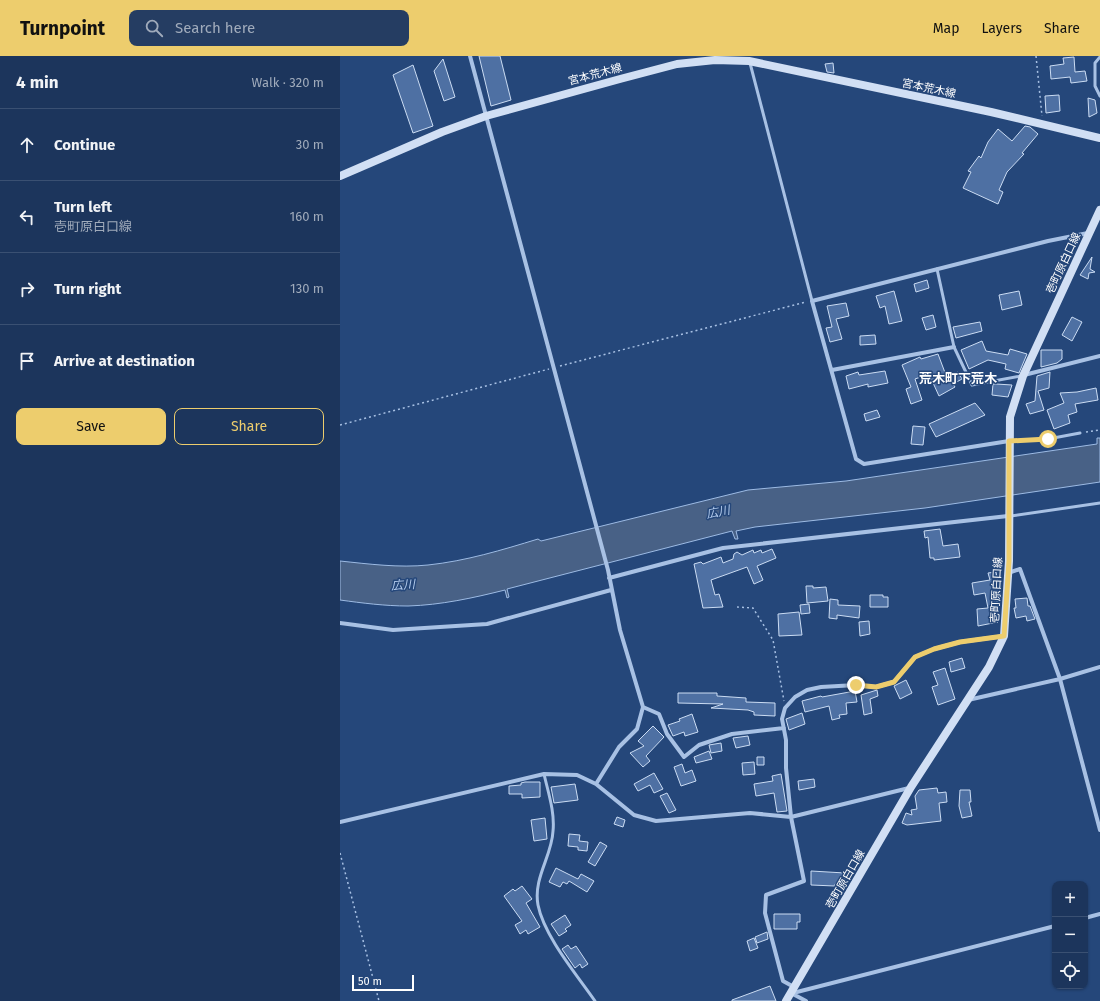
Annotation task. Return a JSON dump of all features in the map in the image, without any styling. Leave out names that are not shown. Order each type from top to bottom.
[{"type":"main road","name":"宮本荒木線","points":[[340,176],[442,132],[486,116],[677,64],[717,58],[750,61],[1043,124],[1100,138]]},
{"type":"main road","name":"壱町原白口線","points":[[786,1001],[911,787],[989,667],[1004,636],[1008,573],[1010,417],[1023,376],[1088,233],[1100,210]]},
{"type":"street","points":[[470,56],[608,570],[620,630],[643,707],[637,729],[619,747],[596,784]]},
{"type":"street","points":[[1009,444],[864,464],[856,459],[812,301],[1048,241],[1088,233]]},
{"type":"street","points":[[832,370],[954,347]]},
{"type":"street","points":[[1023,376],[1100,356]]},
{"type":"street","points":[[609,578],[723,548],[1008,516]]},
{"type":"street","points":[[1008,573],[1020,569],[1060,679],[1100,830]]},
{"type":"street","points":[[340,623],[393,630],[487,624],[611,590]]},
{"type":"street","points":[[806,1001],[783,981],[765,913],[766,896],[804,882],[791,817],[782,719],[785,708],[795,697],[807,690],[821,687],[856,685],[876,687],[894,682],[915,657],[934,649],[960,642],[1004,636]]},
{"type":"street","points":[[967,700],[1060,679],[1100,667]]},
{"type":"street","points":[[643,707],[659,714],[667,734],[684,757],[699,745],[732,734],[784,728]]},
{"type":"street","points":[[340,822],[544,774],[577,775],[596,784],[634,815],[656,821],[724,817],[750,813],[791,817],[911,787]]},
{"type":"street","points":[[1088,917],[1100,914]]},
{"type":"street","points":[[792,990],[1052,927]]},
{"type":"lane","points":[[1100,57],[1095,63],[1095,86],[1100,96]]},
{"type":"lane","points":[[750,61],[812,301]]},
{"type":"lane","points":[[937,269],[954,347],[972,385],[1023,376]]},
{"type":"lane","points":[[1009,444],[1080,434]]},
{"type":"lane","points":[[1008,516],[1100,503]]},
{"type":"lane","points":[[544,774],[552,806],[553,832],[539,879],[538,905],[553,941],[595,1001]]},
{"type":"path","points":[[1036,56],[1043,124]]},
{"type":"path","points":[[340,425],[812,301]]},
{"type":"path","points":[[1080,434],[1100,430]]},
{"type":"path","points":[[737,607],[753,608],[773,640],[785,708]]},
{"type":"path","points":[[340,853],[379,1001]]},
{"type":"water","name":"広川","points":[[1097,438],[1100,438],[1100,482],[925,508],[755,527],[736,531],[738,539],[735,539],[732,531],[507,589],[509,597],[507,598],[505,590],[457,601],[408,606],[340,600],[340,561],[395,566],[417,566],[456,561],[484,555],[538,539],[541,541],[748,490],[846,481],[1097,444]]},
{"type":"building","points":[[479,56],[500,56],[511,100],[491,106]]},
{"type":"building","points":[[1074,57],[1075,72],[1085,71],[1087,81],[1071,83],[1070,77],[1051,79],[1050,66],[1064,64],[1063,58]]},
{"type":"building","points":[[443,59],[455,97],[444,101],[434,71]]},
{"type":"building","points":[[833,63],[834,73],[827,72],[825,64]]},
{"type":"building","points":[[413,65],[433,126],[413,133],[393,75]]},
{"type":"building","points":[[1059,95],[1060,111],[1046,113],[1045,96]]},
{"type":"building","points":[[1088,98],[1095,100],[1097,113],[1089,117]]},
{"type":"building","points":[[1025,126],[1030,127],[1038,134],[1022,153],[1024,154],[1007,172],[999,190],[1003,192],[998,204],[963,188],[971,172],[968,171],[979,156],[981,158],[988,142],[998,129],[1012,141]]},
{"type":"building","points":[[1092,257],[1090,269],[1095,272],[1089,273],[1088,279],[1080,275]]},
{"type":"building","points":[[927,280],[929,288],[916,292],[914,284]]},
{"type":"building","points":[[894,291],[902,321],[889,324],[885,306],[880,308],[876,296]]},
{"type":"building","points":[[1019,291],[1022,305],[1002,310],[999,295]]},
{"type":"building","points":[[846,303],[849,316],[836,319],[842,339],[830,342],[826,328],[832,327],[827,306]]},
{"type":"building","points":[[933,315],[936,327],[926,330],[922,318]]},
{"type":"building","points":[[1072,317],[1082,322],[1072,341],[1062,335]]},
{"type":"building","points":[[980,322],[982,331],[956,338],[953,327]]},
{"type":"building","points":[[875,335],[876,344],[860,345],[860,336]]},
{"type":"building","points":[[982,341],[986,351],[1008,355],[1010,349],[1027,354],[1019,373],[1005,369],[1006,364],[988,360],[969,369],[961,350]]},
{"type":"building","points":[[1041,350],[1062,350],[1062,359],[1057,363],[1041,367]]},
{"type":"building","points":[[938,354],[947,378],[958,372],[962,379],[953,384],[955,387],[939,396],[929,374],[915,379],[922,400],[911,404],[906,389],[911,387],[902,365],[920,357],[921,359]]},
{"type":"building","points":[[885,371],[888,383],[868,387],[868,384],[849,389],[846,376],[858,372],[859,375]]},
{"type":"building","points":[[1050,372],[1049,388],[1038,391],[1044,410],[1030,414],[1026,404],[1035,401],[1037,376]]},
{"type":"building","points":[[993,384],[1012,385],[1008,397],[992,395]]},
{"type":"building","points":[[1096,388],[1098,400],[1075,404],[1077,412],[1068,415],[1070,423],[1054,429],[1047,410],[1064,403],[1060,393],[1077,392]]},
{"type":"building","points":[[975,403],[985,415],[936,437],[929,424]]},
{"type":"building","points":[[877,410],[880,417],[866,421],[864,414]]},
{"type":"building","points":[[913,426],[925,427],[923,445],[911,444]]},
{"type":"building","points":[[940,529],[943,546],[958,544],[960,557],[934,560],[934,558],[930,558],[928,537],[925,538],[924,531]]},
{"type":"building","points":[[772,549],[776,558],[757,566],[763,580],[754,584],[747,567],[711,580],[715,595],[719,594],[723,607],[703,608],[694,564],[701,562],[703,564],[721,557],[723,563],[733,559],[734,554],[737,552],[742,555],[753,550],[754,553],[761,550],[762,553]]},
{"type":"building","points":[[996,572],[1001,598],[997,599],[998,622],[978,626],[977,609],[988,608],[985,593],[974,595],[972,583],[990,580],[988,573]]},
{"type":"building","points":[[806,586],[813,586],[813,588],[826,587],[828,601],[807,603]]},
{"type":"building","points":[[870,595],[883,595],[883,597],[888,597],[888,607],[870,607]]},
{"type":"building","points":[[1027,598],[1028,606],[1030,606],[1035,619],[1027,621],[1026,616],[1016,618],[1014,608],[1016,608],[1015,599]]},
{"type":"building","points":[[830,599],[838,600],[838,605],[860,606],[859,618],[837,615],[837,619],[829,618]]},
{"type":"building","points":[[809,604],[810,613],[801,614],[800,605]]},
{"type":"building","points":[[799,612],[802,635],[779,636],[778,614]]},
{"type":"building","points":[[869,621],[870,634],[860,636],[859,622]]},
{"type":"building","points":[[962,658],[965,668],[951,672],[949,662]]},
{"type":"building","points":[[945,668],[955,699],[938,705],[932,687],[938,685],[933,672]]},
{"type":"building","points":[[906,680],[912,693],[900,699],[894,686]]},
{"type":"building","points":[[877,690],[878,696],[870,699],[872,713],[864,715],[861,695]]},
{"type":"building","points":[[855,691],[857,702],[846,703],[847,714],[839,715],[840,718],[832,720],[829,706],[805,712],[802,701],[821,696]]},
{"type":"building","points":[[678,693],[717,693],[717,696],[746,698],[746,702],[775,703],[775,716],[754,715],[754,712],[748,710],[711,708],[723,704],[678,703]]},
{"type":"building","points":[[802,713],[805,724],[789,730],[786,719]]},
{"type":"building","points":[[692,714],[698,732],[685,736],[684,732],[673,736],[668,725],[680,721],[679,719]]},
{"type":"building","points":[[653,726],[664,737],[646,756],[650,761],[643,767],[630,753],[644,746],[638,741]]},
{"type":"building","points":[[748,736],[750,745],[736,748],[733,738]]},
{"type":"building","points":[[721,743],[722,751],[711,753],[709,745]]},
{"type":"building","points":[[709,751],[712,759],[696,763],[694,757]]},
{"type":"building","points":[[757,757],[764,757],[764,765],[757,765]]},
{"type":"building","points":[[754,762],[755,774],[743,775],[742,763]]},
{"type":"building","points":[[682,764],[685,773],[692,770],[696,781],[681,786],[674,767]]},
{"type":"building","points":[[654,773],[663,789],[654,793],[650,785],[638,791],[634,784]]},
{"type":"building","points":[[781,774],[787,811],[777,812],[774,793],[756,796],[754,784],[773,781],[772,776]]},
{"type":"building","points":[[814,779],[815,787],[799,790],[798,781]]},
{"type":"building","points":[[540,782],[540,797],[522,798],[522,794],[509,794],[509,786],[521,785],[521,783]]},
{"type":"building","points":[[575,784],[578,800],[554,803],[551,787]]},
{"type":"building","points":[[937,788],[938,793],[946,792],[947,802],[939,803],[941,821],[907,825],[902,823],[906,813],[912,815],[911,810],[917,809],[915,796],[919,790]]},
{"type":"building","points":[[960,790],[970,790],[971,802],[969,802],[972,816],[962,818],[959,806]]},
{"type":"building","points":[[667,793],[676,810],[669,813],[660,796]]},
{"type":"building","points":[[617,817],[625,820],[623,827],[614,824]]},
{"type":"building","points":[[545,818],[547,839],[534,841],[531,820]]},
{"type":"building","points":[[569,834],[580,835],[579,841],[588,842],[587,851],[578,850],[578,847],[568,846]]},
{"type":"building","points":[[600,842],[607,846],[595,866],[588,862]]},
{"type":"building","points":[[556,868],[578,879],[581,874],[594,881],[587,892],[569,881],[567,884],[563,882],[560,887],[549,882]]},
{"type":"building","points":[[811,871],[845,873],[845,884],[835,884],[835,886],[811,885]]},
{"type":"building","points":[[522,886],[532,899],[526,903],[540,927],[528,934],[526,930],[520,934],[515,925],[522,921],[504,896],[513,889],[515,891]]},
{"type":"building","points":[[774,914],[800,914],[800,922],[797,922],[797,929],[774,929]]},
{"type":"building","points":[[565,915],[571,925],[565,929],[567,931],[559,936],[551,924]]},
{"type":"building","points":[[767,932],[768,939],[757,943],[755,937]]},
{"type":"building","points":[[754,938],[758,948],[750,951],[747,941]]},
{"type":"building","points":[[568,945],[571,949],[576,946],[588,964],[582,968],[580,964],[575,968],[562,949]]},
{"type":"building","points":[[770,986],[776,1001],[732,1001],[732,1000]]},
{"type":"district","name":"荒木町下荒木","points":[[958,378]]},
{"type":"route","points":[[856,685],[876,687],[894,682],[915,657],[934,649],[960,642],[1004,636],[1009,561],[1009,441],[1048,439]]}]
